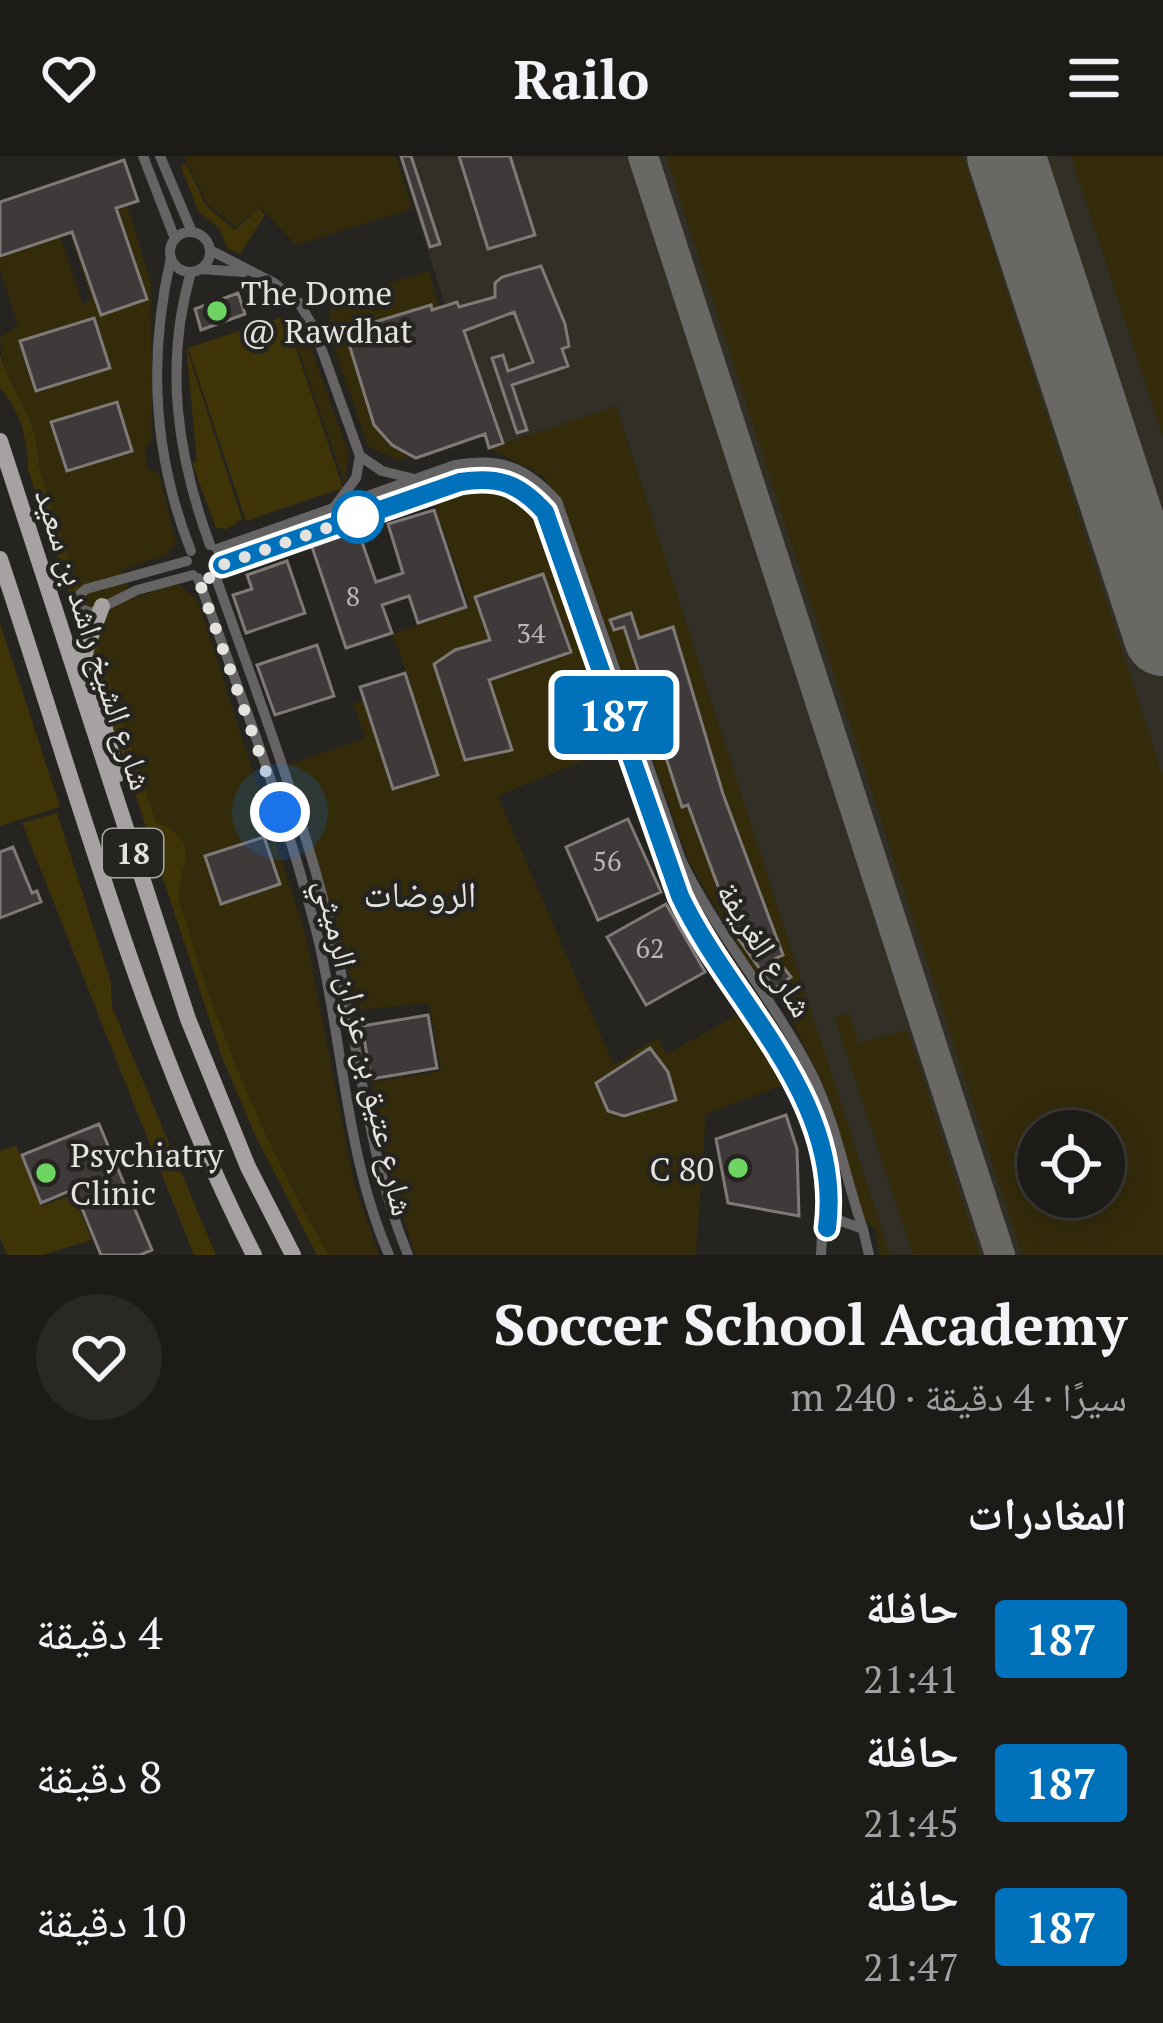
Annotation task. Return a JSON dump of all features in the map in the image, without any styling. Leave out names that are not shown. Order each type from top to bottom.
[{"type":"main road","name":"شارع الشيخ راشد بن سعيد","points":[[0,441],[188,1018],[248,1167],[293,1255]]},
{"type":"main road","name":"شارع الشيخ راشد بن سعيد","points":[[0,559],[159,1034],[213,1172],[254,1255]]},
{"type":"main road","points":[[102,606],[85,652],[114,756],[119,812]]},
{"type":"street","points":[[143,156],[175,239],[158,313],[154,373],[171,492],[189,556],[86,589],[74,599],[84,613],[136,590],[219,570]]},
{"type":"street","points":[[160,156],[192,232],[204,238],[210,250],[287,291],[307,316],[360,456],[356,478],[333,508]]},
{"type":"street","points":[[175,239],[192,232]]},
{"type":"street","points":[[210,250],[195,270],[178,316],[174,376],[182,445],[213,547]]},
{"type":"street","points":[[171,258],[181,270],[248,272]]},
{"type":"street","points":[[360,456],[382,471],[416,479]]},
{"type":"street","name":"شارع الغريفة","points":[[189,556],[485,460],[512,464],[537,479],[557,501],[681,860],[708,916],[808,1067],[826,1106],[870,1254]]},
{"type":"street","name":"شارع الغريفة","points":[[219,570],[460,482],[487,478],[529,493],[545,512],[666,865],[694,926],[791,1071],[808,1109],[829,1192],[827,1228]]},
{"type":"street","name":"شارع عتيق بن عزران الرميثي","points":[[213,547],[330,925],[377,1168],[408,1255]]},
{"type":"street","name":"شارع عتيق بن عزران الرميثي","points":[[189,556],[294,853],[333,1005],[361,1173],[389,1255]]},
{"type":"street","points":[[818,1251],[827,1228],[849,1222],[863,1229]]},
{"type":"shaded area","points":[[399,156],[1163,156],[1163,1255],[889,1255],[616,406],[489,448]]},
{"type":"shaded area","points":[[186,163],[206,206],[235,230],[259,208],[265,215],[240,254],[228,249],[219,228],[198,211],[181,166]]},
{"type":"shaded area","points":[[285,316],[343,488],[246,521],[188,348]]},
{"type":"shaded area","points":[[186,346],[242,519],[227,529],[216,528],[192,463],[197,461]]},
{"type":"shaded area","points":[[0,353],[35,434],[39,466],[156,821],[185,846],[179,900],[215,1009],[266,1135],[329,1255],[317,1255],[256,1137],[223,1060],[28,470],[22,426],[0,388]]},
{"type":"shaded area","points":[[0,623],[60,807],[0,826]]},
{"type":"shaded area","points":[[57,813],[111,982],[112,1007],[216,1255],[194,1255],[22,823]]},
{"type":"shaded area","points":[[16,1145],[41,1206],[73,1194],[92,1240],[42,1255],[7,1255],[0,1237],[0,1151]]},
{"type":"sand","points":[[184,156],[396,156],[412,209],[296,245],[260,207],[236,227],[208,205]]},
{"type":"sand","points":[[666,156],[963,156],[1163,777],[1163,1255],[1022,1255]]},
{"type":"sand","points":[[1071,156],[1163,156],[1163,437]]},
{"type":"sand","points":[[122,188],[151,282],[148,469],[159,473],[176,543],[168,554],[122,570],[132,598],[178,583],[198,601],[306,936],[354,1183],[379,1255],[329,1255],[248,1094],[180,903],[185,846],[181,838],[156,822],[39,466],[33,428],[2,354],[0,337],[18,326],[0,269],[0,226],[51,209],[83,305],[91,299],[62,206]]},
{"type":"sand","points":[[429,271],[477,436],[399,461],[368,446],[328,331],[331,300]]},
{"type":"sand","points":[[306,334],[349,454],[345,484],[294,338]]},
{"type":"sand","points":[[616,406],[890,1255],[879,1255],[876,1230],[862,1216],[829,1098],[783,1001],[753,971],[689,862],[562,502],[543,476],[489,448]]},
{"type":"sand","points":[[487,485],[507,490],[538,517],[614,748],[498,796],[614,1065],[657,1037],[667,1054],[740,1013],[784,1085],[706,1114],[696,1255],[415,1255],[389,1172],[372,1082],[441,1071],[429,1003],[360,1010],[287,765],[366,738],[353,704],[412,686],[392,634],[470,607],[432,498]]},
{"type":"sand","points":[[849,1013],[859,1043],[907,1030],[980,1255],[913,1255],[835,1018]]},
{"type":"building","points":[[401,156],[411,156],[440,244],[430,247]]},
{"type":"building","points":[[459,156],[510,156],[535,235],[488,249]]},
{"type":"building","points":[[124,160],[138,201],[116,208],[147,299],[101,315],[72,232],[0,256],[0,202]]},
{"type":"building","points":[[541,266],[565,324],[569,346],[562,349],[568,366],[512,385],[527,430],[517,433],[492,358],[503,355],[508,371],[533,362],[514,312],[464,331],[503,443],[489,448],[485,434],[416,458],[392,445],[374,425],[345,331],[431,305],[432,310],[457,302],[459,307],[495,297],[495,283],[502,277]]},
{"type":"building","points":[[238,293],[245,314],[201,330],[195,309]]},
{"type":"building","points":[[94,318],[110,368],[36,391],[20,341]]},
{"type":"building","points":[[117,402],[132,451],[67,471],[51,422]]},
{"type":"building","points":[[434,510],[466,607],[418,623],[409,596],[382,605],[392,633],[346,648],[311,544],[357,528],[376,582],[403,573],[388,524]]},
{"type":"building","points":[[287,561],[305,613],[246,633],[233,595],[252,589],[247,575]]},
{"type":"building","points":[[543,574],[571,652],[489,680],[512,750],[465,760],[434,664],[455,650],[490,640],[475,597]]},
{"type":"building","points":[[631,613],[639,638],[673,627],[723,794],[783,955],[776,958],[791,977],[774,989],[736,935],[688,805],[682,807],[648,702],[653,700],[646,677],[641,679],[624,627],[614,630],[610,620]]},
{"type":"building","points":[[317,645],[334,696],[275,715],[257,665]]},
{"type":"building","points":[[405,673],[438,775],[393,789],[360,687]]},
{"type":"building","points":[[628,819],[661,892],[598,920],[566,847]]},
{"type":"building","points":[[264,837],[280,884],[221,904],[205,856]]},
{"type":"building","points":[[13,847],[32,893],[37,891],[41,902],[0,918],[0,852]]},
{"type":"building","points":[[666,904],[705,972],[646,1005],[607,937]]},
{"type":"building","points":[[428,1015],[437,1068],[371,1079],[362,1026]]},
{"type":"building","points":[[650,1048],[668,1072],[676,1100],[624,1116],[608,1111],[596,1083]]},
{"type":"building","name":"C 80","points":[[786,1115],[797,1149],[799,1216],[728,1203],[716,1139]]},
{"type":"building","points":[[99,1124],[152,1250],[140,1255],[101,1255],[74,1189],[41,1203],[22,1155]]},
{"type":"taxiway","points":[[643,156],[1000,1255]]},
{"type":"runway","points":[[1006,156],[1163,637]]},
{"type":"bus line","name":"187","points":[[222,565],[460,482],[487,478],[509,482],[529,493],[545,512],[680,896],[694,926],[791,1071],[808,1109],[829,1192],[827,1228]]},
{"type":"place","name":"The Dome @ Rawdhat","points":[[217,311]]},
{"type":"place","name":"C 80","points":[[738,1168]]},
{"type":"place","name":"Psychiatry Clinic","points":[[46,1173]]},
{"type":"district","name":"الروضات","points":[[420,893]]},
{"type":"route","points":[[280,812],[198,578],[212,578],[222,565],[358,517]]}]
